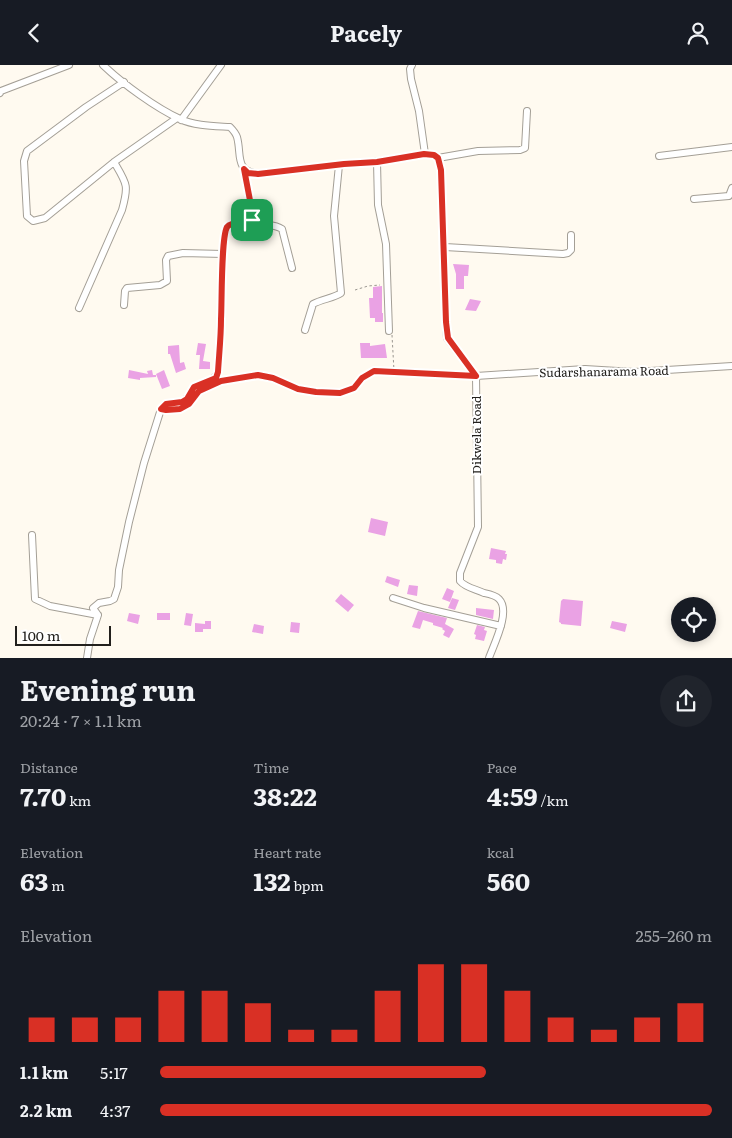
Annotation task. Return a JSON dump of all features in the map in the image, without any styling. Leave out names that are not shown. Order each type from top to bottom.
[{"type":"street","points":[[0,93],[69,65]]},
{"type":"street","points":[[103,65],[147,99],[179,119],[207,126],[230,127],[237,136],[239,159],[244,169],[252,205],[252,220]]},
{"type":"street","points":[[124,82],[86,107],[27,151],[24,161],[27,216],[33,221],[45,218],[114,162],[179,119],[221,65]]},
{"type":"street","points":[[412,65],[410,69],[411,79],[419,111],[424,154]]},
{"type":"street","points":[[244,169],[248,173],[258,174],[377,162],[424,154],[434,155],[438,158],[478,151],[520,150],[525,148],[527,111]]},
{"type":"street","points":[[659,156],[732,147]]},
{"type":"street","points":[[438,158],[441,170],[448,338],[476,376]]},
{"type":"street","points":[[79,308],[122,210],[126,195],[126,182],[114,162]]},
{"type":"street","points":[[377,162],[378,205],[386,244],[390,331]]},
{"type":"street","points":[[305,330],[313,304],[341,293],[334,216],[339,165]]},
{"type":"street","points":[[694,199],[729,196],[732,188]]},
{"type":"street","points":[[98,615],[93,608],[99,603],[114,599],[118,587],[119,570],[129,522],[144,463],[161,409],[166,404],[182,402],[187,399],[194,387],[216,378],[218,372],[223,254],[228,226],[231,224],[248,223],[252,220]]},
{"type":"street","points":[[252,220],[258,223],[278,226],[282,229],[292,268]]},
{"type":"street","points":[[444,247],[563,254],[571,250],[571,235]]},
{"type":"street","points":[[124,305],[127,288],[160,285],[167,281],[166,260],[168,256],[183,253],[223,254]]},
{"type":"street","name":"Sudarshanarama Road","points":[[476,376],[585,369],[634,372],[732,367]]},
{"type":"street","name":"Dikwela Road","points":[[476,376],[478,527],[460,573],[460,581],[464,585],[496,597],[501,601],[504,611],[501,626],[489,658]]},
{"type":"street","points":[[32,535],[35,599],[50,606],[98,615]]},
{"type":"street","points":[[393,598],[424,608],[501,626]]},
{"type":"street","points":[[87,658],[90,639],[98,615]]},
{"type":"path","points":[[355,290],[368,286],[388,285]]},
{"type":"path","points":[[390,331],[392,335],[394,372]]},
{"type":"path","points":[[214,385],[221,381],[258,375],[273,378],[298,389],[340,393],[354,388],[362,378],[374,371],[476,376]]},
{"type":"building","points":[[453,264],[469,265],[468,276],[464,276],[464,289],[456,289],[456,274]]},
{"type":"building","points":[[382,286],[383,322],[375,322],[375,318],[370,318],[369,298],[373,298],[373,287]]},
{"type":"building","points":[[470,299],[481,301],[476,311],[465,310]]},
{"type":"building","points":[[198,343],[206,344],[203,361],[210,362],[210,369],[199,369],[200,355],[196,355]]},
{"type":"building","points":[[360,343],[370,343],[370,346],[385,344],[387,358],[361,358]]},
{"type":"building","points":[[179,345],[180,363],[184,362],[186,369],[176,373],[170,354],[168,354],[168,346]]},
{"type":"building","points":[[129,370],[148,374],[147,371],[152,370],[153,375],[156,375],[156,377],[140,378],[140,380],[128,378]]},
{"type":"building","points":[[164,370],[170,386],[162,389],[156,374]]},
{"type":"building","points":[[371,518],[388,522],[385,536],[368,532]]},
{"type":"building","points":[[491,548],[506,551],[506,560],[503,559],[502,564],[496,563],[496,560],[489,559]]},
{"type":"building","points":[[387,576],[400,580],[398,587],[385,582]]},
{"type":"building","points":[[409,585],[418,586],[417,596],[407,594]]},
{"type":"building","points":[[447,588],[454,591],[450,602],[442,599]]},
{"type":"building","points":[[341,594],[354,605],[348,612],[335,601]]},
{"type":"building","points":[[452,598],[459,600],[455,610],[448,608]]},
{"type":"building","points":[[563,599],[583,601],[581,626],[561,624],[559,622],[561,601]]},
{"type":"building","points":[[476,608],[494,610],[493,619],[476,615]]},
{"type":"building","points":[[418,611],[447,618],[445,624],[454,629],[449,638],[443,635],[445,631],[443,628],[423,620],[420,629],[412,627]]},
{"type":"building","points":[[129,613],[140,615],[138,624],[127,621]]},
{"type":"building","points":[[157,613],[170,613],[170,620],[157,620]]},
{"type":"building","points":[[186,613],[193,614],[191,626],[184,625]]},
{"type":"building","points":[[205,621],[211,621],[211,629],[195,632],[195,623],[205,624]]},
{"type":"building","points":[[612,621],[627,624],[625,632],[610,628]]},
{"type":"building","points":[[291,622],[300,623],[299,633],[290,632]]},
{"type":"building","points":[[254,624],[264,626],[263,634],[252,632]]},
{"type":"building","points":[[477,625],[485,627],[484,630],[487,631],[484,641],[475,639],[476,635],[474,634]]},
{"type":"route","points":[[424,154],[434,155],[438,158],[441,170],[448,338],[476,376],[374,371],[362,378],[354,388],[340,393],[330,393],[298,389],[273,378],[258,375],[221,381],[199,391],[189,404],[180,409],[161,409],[166,404],[182,402],[187,399],[194,387],[216,378],[218,372],[223,254],[226,230],[231,224],[248,223],[252,220],[252,205],[244,169],[248,173],[258,174],[377,162],[424,154]]}]
